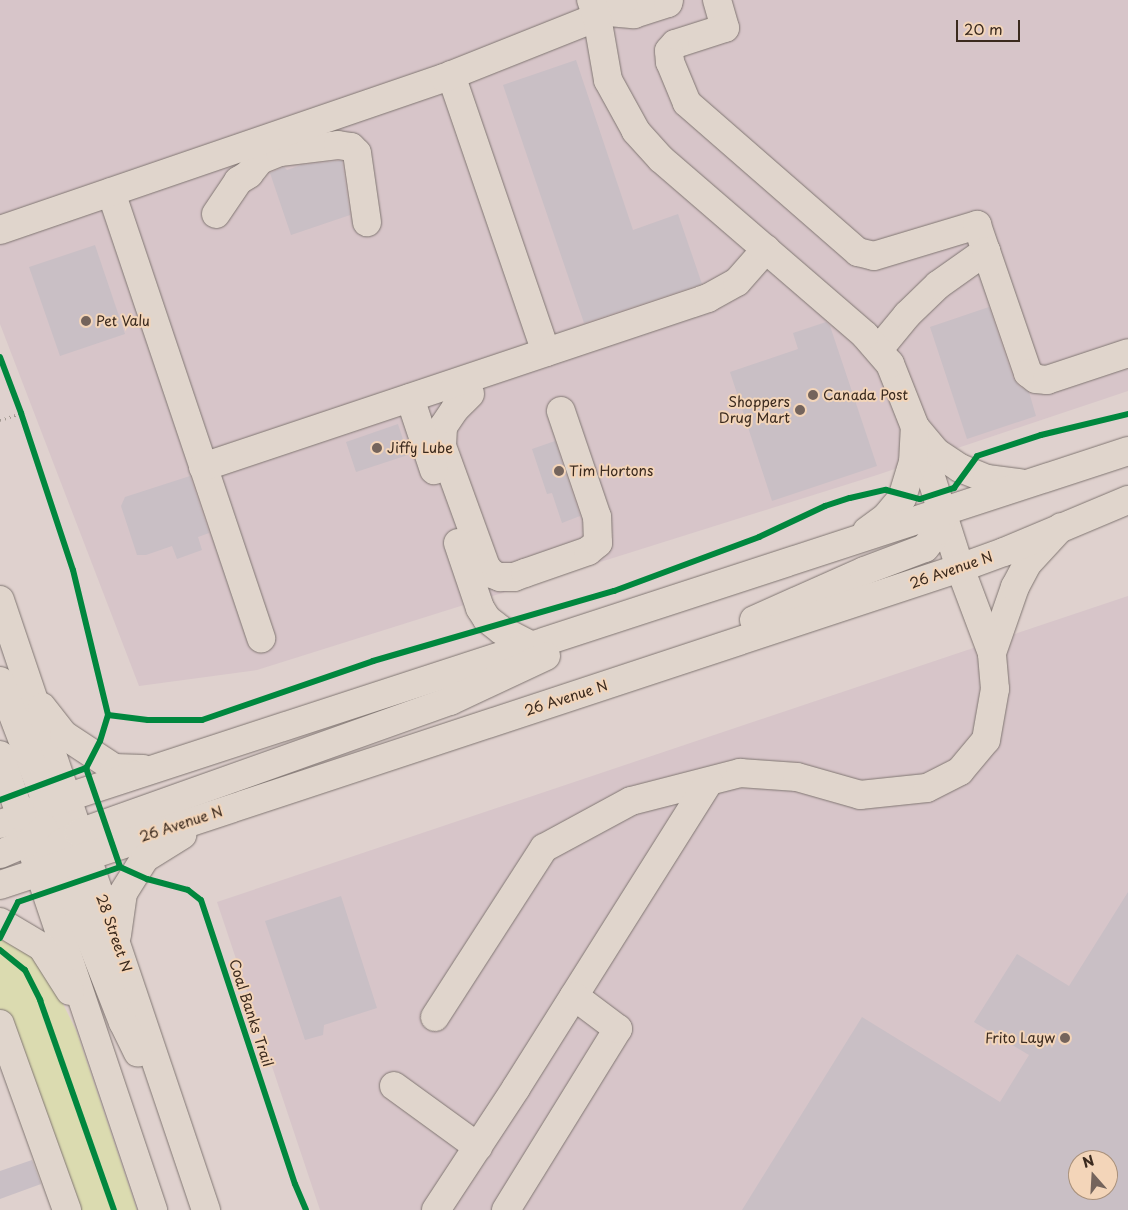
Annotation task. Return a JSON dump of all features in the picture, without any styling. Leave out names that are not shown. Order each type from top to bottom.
[{"type":"main road","points":[[0,230],[451,75],[605,7],[634,14],[668,3],[669,0]]},
{"type":"main road","points":[[717,0],[725,28],[675,44],[669,51],[670,62],[687,103],[858,252],[874,256],[978,225],[1028,373],[1036,379],[1047,380],[1128,352]]},
{"type":"main road","points":[[435,1017],[544,848],[631,801],[740,773],[797,777],[860,795],[926,788],[960,771],[986,740],[995,689],[992,653],[960,568],[944,511],[898,379],[879,349],[661,159],[636,131],[625,115],[608,80],[605,7]]},
{"type":"main road","points":[[451,75],[546,352]]},
{"type":"main road","points":[[216,214],[238,181],[249,174],[260,160],[280,152],[341,145],[351,147],[358,155],[368,222]]},
{"type":"main road","points":[[111,192],[261,638]]},
{"type":"main road","points":[[203,467],[719,293],[737,282],[766,249]]},
{"type":"main road","points":[[879,349],[907,315],[938,285],[986,251]]},
{"type":"main road","points":[[470,394],[455,409],[443,427],[442,446],[486,567],[488,571],[500,577],[514,577],[588,550],[598,543],[597,517],[561,411]]},
{"type":"main road","points":[[410,398],[480,608],[494,625],[532,646]]},
{"type":"main road","points":[[915,427],[936,452],[960,468],[987,479],[1026,484]]},
{"type":"main road","points":[[856,540],[886,517],[902,498],[914,463],[915,427]]},
{"type":"main road","name":"26 Avenue N","points":[[0,885],[50,834],[154,769],[1128,451]]},
{"type":"main road","name":"26 Avenue N","points":[[50,834],[216,813],[960,568],[1004,552],[1128,500]]},
{"type":"main road","points":[[598,688],[864,571],[925,548],[939,531],[944,511]]},
{"type":"main road","points":[[992,653],[1015,587],[1027,564],[1061,527]]},
{"type":"main road","name":"28 Street N","points":[[0,600],[31,691],[50,834],[92,1023],[153,1210]]},
{"type":"main road","points":[[0,854],[50,834],[450,702],[649,608]]},
{"type":"main road","points":[[0,681],[50,834],[123,1022],[193,1170]]},
{"type":"main road","points":[[31,691],[64,735],[114,768],[154,769]]},
{"type":"main road","name":"28 Street N","points":[[0,755],[117,942],[206,1210]]},
{"type":"main road","points":[[436,1210],[478,1147],[709,782]]},
{"type":"main road","points":[[117,942],[123,893],[145,858],[216,813]]},
{"type":"main road","points":[[0,922],[42,947],[92,1023]]},
{"type":"main road","points":[[506,1210],[618,1029],[574,996]]},
{"type":"main road","points":[[0,1024],[67,1210]]},
{"type":"main road","points":[[394,1086],[478,1147]]},
{"type":"path","points":[[18,403],[24,422]]},
{"type":"path","points":[[0,420],[21,413]]},
{"type":"shaded area","points":[[0,0],[1128,0],[1128,391],[877,475],[257,670],[139,686],[0,324]]},
{"type":"shaded area","points":[[1128,596],[1128,1210],[320,1210],[217,902]]},
{"type":"green space","points":[[0,930],[37,952],[76,1030],[137,1210],[66,1210],[0,1024]]},
{"type":"building","points":[[576,60],[633,230],[678,214],[702,284],[584,323],[503,85]]},
{"type":"building","points":[[342,161],[350,215],[291,235],[270,173],[284,167],[287,170],[301,165]]},
{"type":"building","points":[[95,245],[125,334],[60,356],[29,267]]},
{"type":"building","points":[[989,307],[1013,378],[1019,386],[1029,392],[1036,416],[967,439],[930,327]]},
{"type":"building","name":"Shoppers Drug Mart","points":[[826,322],[830,326],[877,466],[772,501],[730,372],[798,349],[793,333]]},
{"type":"building","name":"Jiffy Lube","points":[[398,424],[408,455],[356,472],[346,442]]},
{"type":"building","name":"Tim Hortons","points":[[555,441],[580,516],[562,523],[552,493],[547,494],[532,449]]},
{"type":"building","points":[[190,476],[209,533],[198,537],[202,550],[177,559],[172,546],[146,555],[137,555],[121,506],[125,497]]},
{"type":"building","name":"Frito Layw","points":[[1128,892],[1128,1210],[742,1210],[862,1017],[1000,1102],[1029,1055],[974,1022],[1017,954],[1069,986]]},
{"type":"building","points":[[341,896],[377,1008],[324,1025],[323,1035],[305,1040],[265,921]]},
{"type":"building","points":[[32,1160],[41,1184],[0,1199],[0,1171]]},
{"type":"cycle path","points":[[0,357],[21,413],[73,570],[108,715],[100,741],[86,768],[120,867]]},
{"type":"cycle path","points":[[108,715],[148,720],[202,720],[373,661],[614,591],[759,537],[825,506],[850,498],[886,490],[920,499],[954,488],[977,456],[1041,435],[1128,414]]},
{"type":"cycle path","points":[[0,800],[86,768]]},
{"type":"cycle path","name":"Coal Banks Trail","points":[[0,938],[18,902],[120,867],[147,879],[188,890],[201,900],[295,1184],[306,1210]]},
{"type":"cycle path","points":[[0,950],[25,970],[40,1000],[114,1210]]},
{"type":"place","name":"Pet Valu","points":[[86,321]]},
{"type":"place","name":"Canada Post","points":[[813,395]]},
{"type":"place","name":"Shoppers Drug Mart","points":[[800,410]]},
{"type":"place","name":"Jiffy Lube","points":[[377,448]]},
{"type":"place","name":"Tim Hortons","points":[[559,471]]},
{"type":"place","name":"Frito Layw","points":[[1065,1038]]}]
